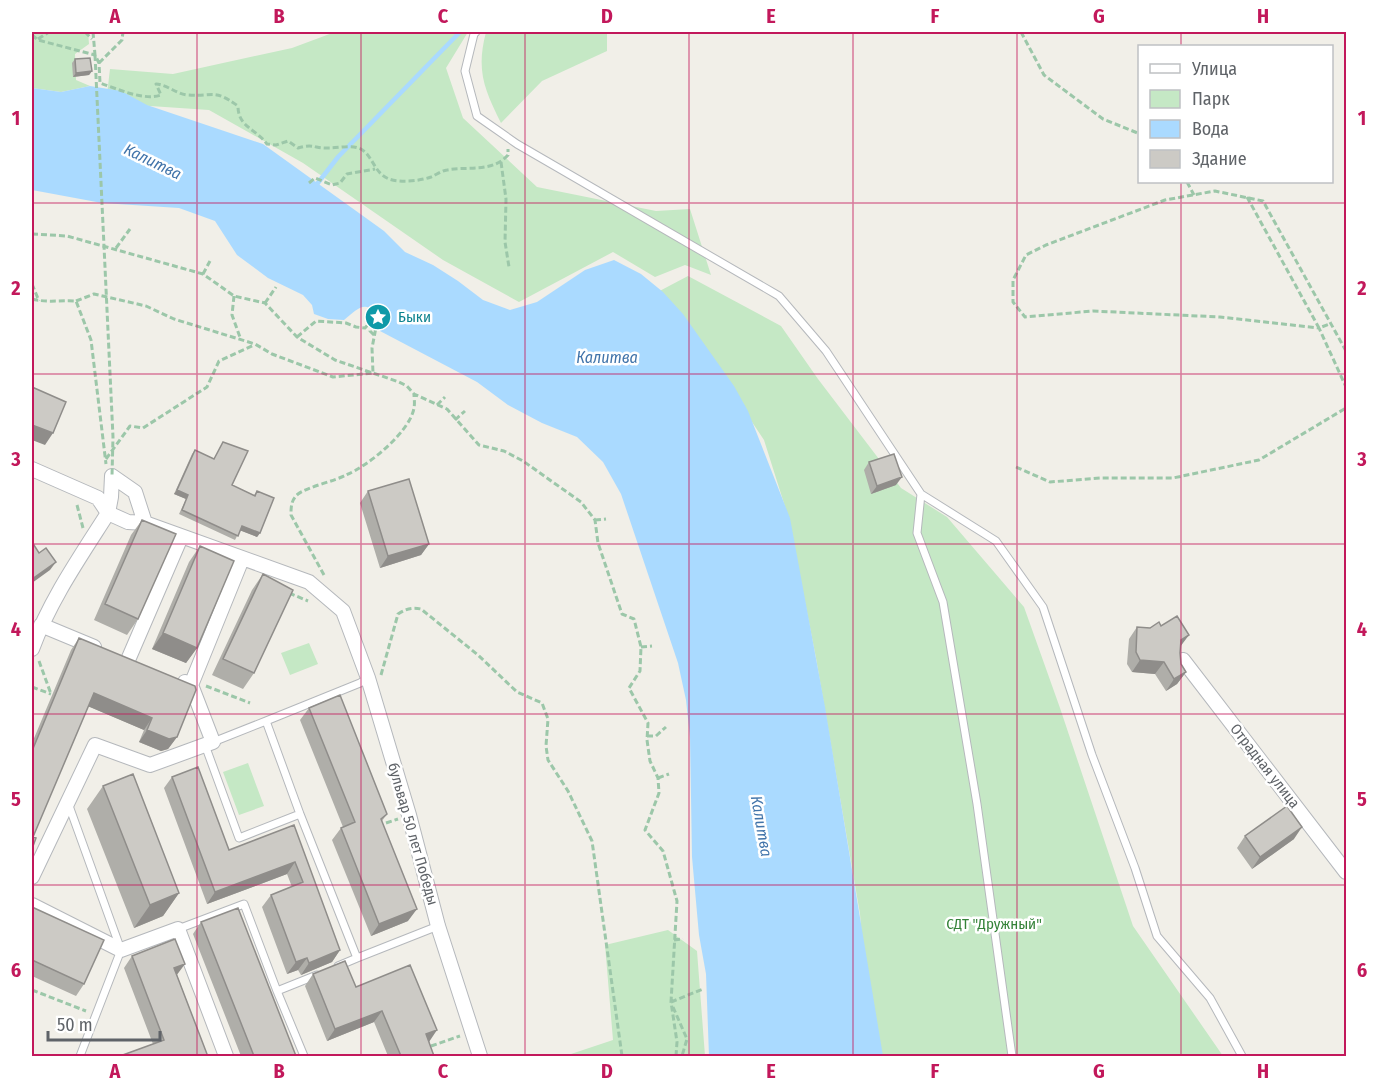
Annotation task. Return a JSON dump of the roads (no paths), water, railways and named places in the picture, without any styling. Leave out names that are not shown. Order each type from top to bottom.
[{"type":"street","points":[[32,469],[98,498],[108,513],[128,522],[145,524],[242,559],[192,683],[209,743],[150,765],[95,745],[32,877]]},
{"type":"street","points":[[32,647],[41,625],[108,513],[112,476],[135,492],[145,524]]},
{"type":"street","points":[[41,625],[123,658],[181,537]]},
{"type":"street","name":"бульвар 50 лет Победы","points":[[242,559],[309,582],[344,611],[368,678],[409,815],[438,926],[474,1031],[480,1056]]},
{"type":"street","name":"Отрадная улица","points":[[1183,660],[1347,872]]},
{"type":"street","points":[[170,677],[192,683]]},
{"type":"street","points":[[32,905],[121,951],[178,929],[226,1056]]},
{"type":"lane","points":[[476,32],[465,71],[477,116],[517,144],[779,296],[826,351],[921,494],[996,541],[1043,607],[1092,755],[1158,936],[1210,998],[1242,1056]]},
{"type":"lane","points":[[921,494],[917,533],[943,602],[977,804],[1012,1056]]},
{"type":"lane","points":[[300,814],[239,838],[209,743],[368,678]]},
{"type":"lane","points":[[266,721],[357,958]]},
{"type":"lane","points":[[68,803],[121,951],[80,1056]]},
{"type":"lane","points":[[178,929],[244,904],[304,1056]]},
{"type":"lane","points":[[277,991],[438,926]]},
{"type":"water","name":"Калитва","points":[[90,86],[121,91],[147,105],[263,144],[384,231],[405,252],[433,265],[483,300],[510,310],[537,302],[585,270],[614,260],[641,274],[663,292],[683,314],[734,386],[748,411],[790,518],[825,707],[883,1056],[709,1056],[706,974],[699,935],[692,857],[690,737],[686,700],[678,663],[621,494],[603,462],[577,437],[542,423],[508,405],[477,382],[380,331],[382,318],[371,308],[363,307],[344,320],[328,319],[314,314],[312,305],[303,295],[268,278],[237,255],[215,221],[179,208],[102,203],[32,190],[32,88],[61,92]]},
{"type":"waterway","points":[[314,188],[338,157],[460,32]]},
{"type":"place","name":"Быки","points":[[378,317]]},
{"type":"park label","name":"СДТ \"Дружный\"","points":[[994,924]]}]
